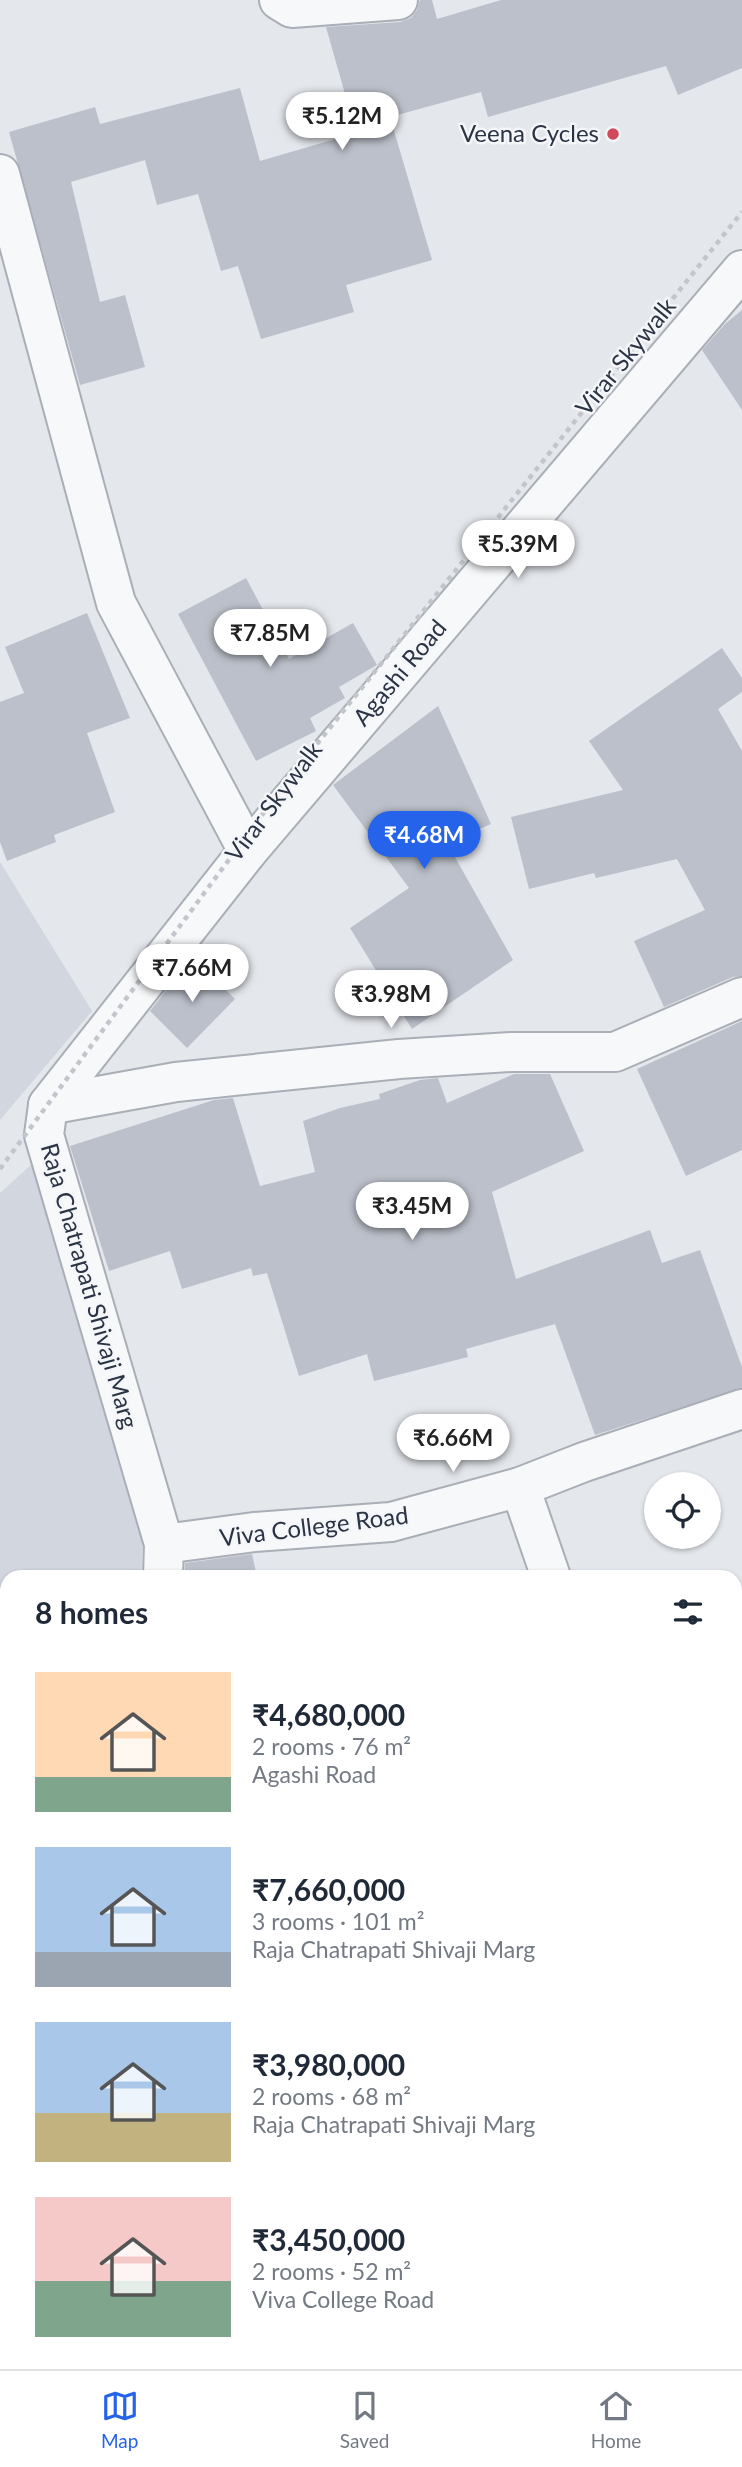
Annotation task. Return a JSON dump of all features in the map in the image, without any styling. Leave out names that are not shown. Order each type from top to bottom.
[{"type":"street","points":[[279,0],[292,8],[398,0]]},
{"type":"street","points":[[0,174],[116,603],[248,851],[48,1105]]},
{"type":"street","name":"Agashi Road","points":[[248,851],[742,270]]},
{"type":"street","points":[[48,1105],[176,1082],[399,1059],[512,1052],[615,1052],[742,997]]},
{"type":"street","name":"Raja Chatrapati Shivaji Marg","points":[[48,1105],[44,1135],[163,1560]]},
{"type":"street","name":"Viva College Road","points":[[163,1560],[254,1532],[391,1522],[520,1487],[584,1462],[742,1409]]},
{"type":"street","points":[[520,1487],[549,1570]]},
{"type":"path","name":"Virar Skywalk","points":[[0,1170],[285,784],[742,212]]},
{"type":"shaded area","points":[[0,862],[92,1011],[0,1120]]},
{"type":"shaded area","points":[[33,1163],[143,1536],[141,1570],[0,1570],[0,1193]]},
{"type":"building","points":[[420,0],[432,0],[437,19],[501,0],[742,0],[742,68],[678,95],[666,66],[488,117],[481,92],[390,117],[432,260],[346,285],[354,312],[261,339],[238,266],[221,271],[198,194],[157,205],[145,160],[71,182],[100,302],[125,295],[145,367],[80,385],[9,132],[95,107],[100,124],[240,88],[260,161],[356,133],[326,27],[400,22],[411,18]]},
{"type":"building","points":[[742,310],[742,410],[702,350],[725,324]]},
{"type":"building","points":[[246,578],[289,659],[353,623],[377,665],[339,687],[345,698],[310,718],[316,731],[256,761],[178,614]]},
{"type":"building","points":[[87,613],[130,718],[87,733],[115,812],[54,835],[56,842],[7,861],[0,842],[0,702],[24,693],[5,647]]},
{"type":"building","points":[[722,648],[742,678],[742,692],[718,709],[742,751],[742,976],[733,977],[664,1007],[634,941],[705,910],[677,859],[596,878],[594,873],[529,889],[511,817],[623,790],[589,741]]},
{"type":"building","points":[[438,706],[491,824],[447,843],[513,960],[412,1029],[350,928],[409,888],[333,785]]},
{"type":"building","points":[[195,960],[235,999],[187,1048],[150,1011],[171,984]]},
{"type":"building","points":[[742,1021],[742,1150],[686,1176],[637,1069]]},
{"type":"building","points":[[514,1074],[550,1074],[584,1151],[492,1192],[516,1279],[650,1230],[662,1263],[700,1250],[742,1367],[742,1388],[595,1435],[555,1324],[466,1349],[468,1357],[374,1381],[367,1354],[299,1376],[267,1273],[253,1276],[251,1268],[182,1289],[170,1251],[109,1271],[70,1146],[214,1100],[233,1098],[260,1186],[315,1172],[303,1121],[340,1108],[380,1099],[379,1094],[420,1080],[438,1078],[447,1103]]},
{"type":"building","points":[[252,1554],[255,1570],[185,1570],[185,1563]]},
{"type":"place","name":"Veena Cycles","points":[[613,134]]}]
